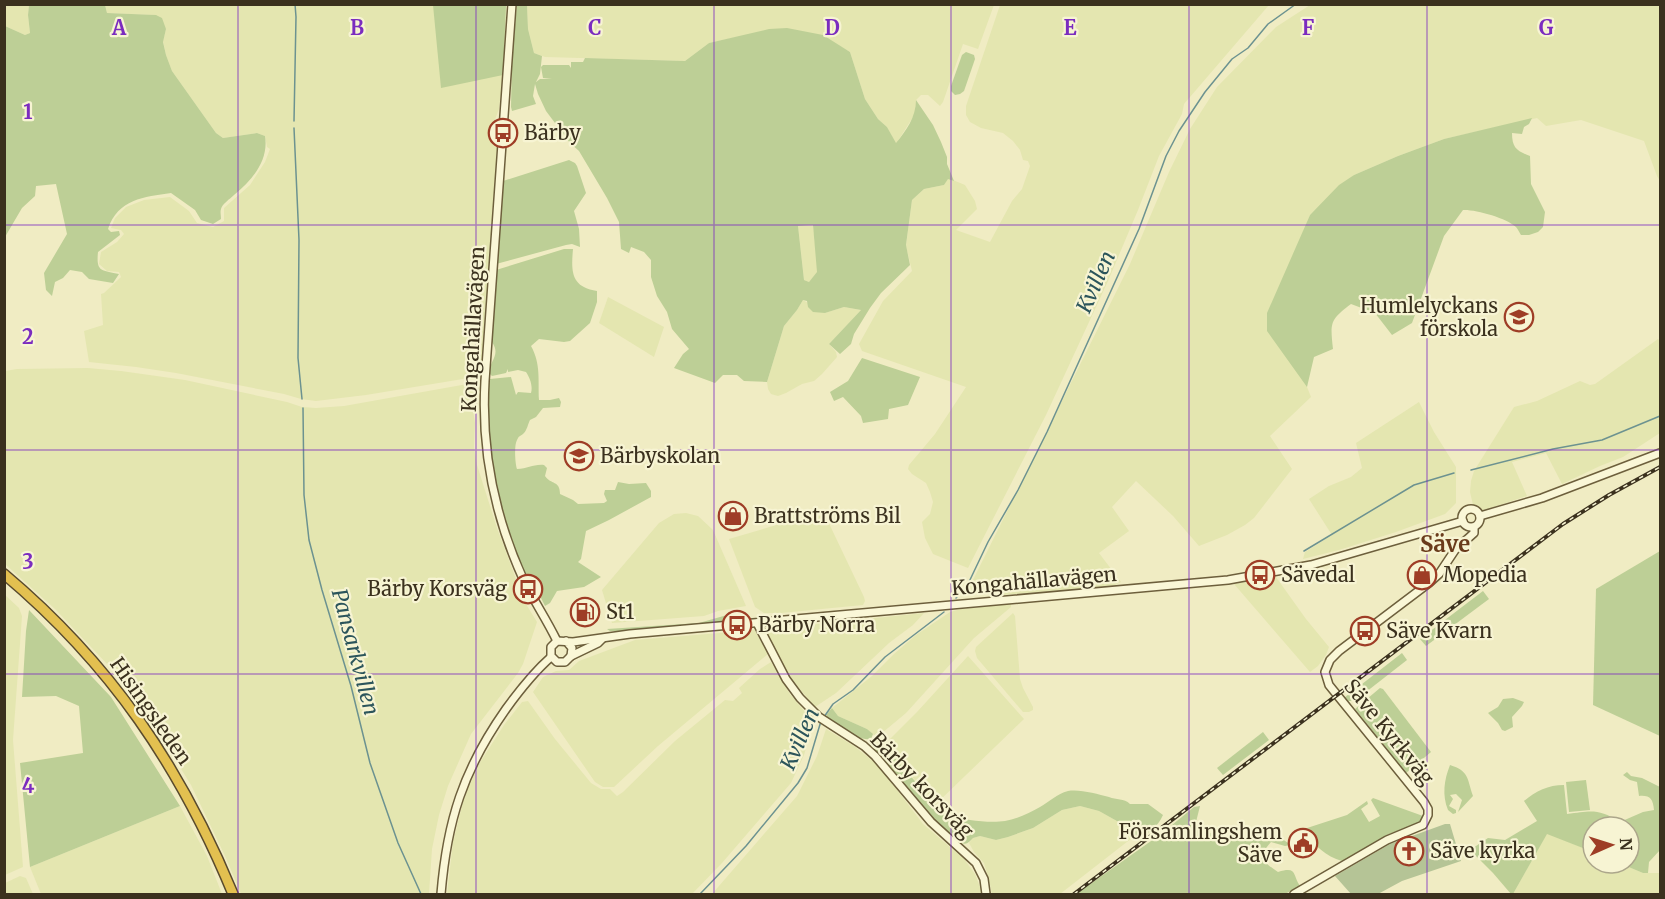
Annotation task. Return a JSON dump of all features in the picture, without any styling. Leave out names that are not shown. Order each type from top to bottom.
[{"type":"highway","name":"Hisingsleden","points":[[4,574],[45,609],[72,637],[124,699],[149,734],[191,802],[233,894]]},
{"type":"street","name":"Kongahällavägen","points":[[512,4],[485,381],[485,435],[492,487],[507,538],[528,589],[557,641],[602,639],[630,634],[1228,580],[1311,566],[1463,521],[1463,515],[1468,510],[1475,510],[1480,516],[1542,498],[1660,453]]},
{"type":"street","points":[[1463,521],[1466,526],[1474,527],[1479,522],[1480,516]]},
{"type":"street","name":"Säve Kyrkväg","points":[[1294,894],[1387,840],[1423,825],[1428,815],[1424,802],[1327,682],[1324,672],[1328,663],[1348,643],[1434,579],[1455,550],[1474,533],[1474,527]]},
{"type":"street","name":"Bärby korsväg","points":[[758,623],[790,685],[812,711],[864,746],[902,786],[931,822],[974,861],[984,879],[986,894]]},
{"type":"street","name":"Kongahällavägen","points":[[551,657],[562,663],[602,639]]},
{"type":"street","points":[[441,894],[452,820],[471,766],[486,738],[513,700],[551,657],[551,647],[557,641]]},
{"type":"street","points":[[566,641],[572,648],[571,656]]},
{"type":"green space","points":[[517,4],[527,5],[528,29],[534,53],[542,56],[540,74],[536,82],[540,79],[552,79],[543,78],[541,67],[543,65],[569,65],[571,68],[571,62],[583,62],[585,58],[685,61],[709,43],[769,29],[787,28],[823,35],[850,52],[865,99],[878,119],[887,127],[896,143],[907,129],[916,100],[933,125],[941,142],[954,181],[948,179],[944,185],[924,189],[912,200],[906,245],[910,265],[881,293],[854,334],[851,344],[840,354],[829,344],[861,310],[844,307],[825,313],[813,312],[808,307],[807,301],[803,300],[784,326],[767,382],[744,381],[737,375],[723,375],[715,383],[674,368],[689,349],[672,329],[667,312],[657,296],[651,277],[651,260],[644,252],[631,247],[629,253],[621,249],[619,222],[607,198],[579,151],[570,143],[546,111],[535,84],[533,96],[536,104],[512,111],[512,59]],"holes":[[[813,225],[817,272],[809,282],[804,280],[798,226]]]},
{"type":"green space","points":[[4,5],[29,5],[30,33],[25,35],[5,26]]},
{"type":"green space","points":[[29,5],[105,5],[107,13],[156,15],[162,18],[166,29],[163,42],[172,71],[216,133],[223,138],[257,133],[265,136],[266,145],[258,169],[247,183],[223,205],[221,219],[213,224],[201,220],[195,210],[171,193],[133,201],[118,211],[108,229],[111,232],[119,231],[120,235],[98,252],[99,267],[119,274],[113,283],[89,279],[82,272],[70,270],[63,278],[55,282],[52,296],[46,290],[44,273],[67,234],[56,184],[36,186],[35,196],[22,208],[5,237],[5,26],[25,35],[30,33]]},
{"type":"green space","points":[[105,5],[506,5],[503,75],[499,109],[493,125],[497,148],[481,376],[316,401],[176,373],[89,362],[84,331],[103,325],[101,294],[121,277],[119,272],[107,271],[99,264],[101,252],[117,242],[124,234],[121,230],[111,228],[115,218],[126,207],[144,200],[170,197],[189,211],[197,223],[213,227],[224,221],[224,208],[250,185],[265,162],[270,149],[267,147],[265,136],[257,133],[223,138],[216,133],[172,71],[163,41],[166,29],[155,15],[107,13]]},
{"type":"green space","points":[[433,5],[506,5],[503,75],[441,88]]},
{"type":"green space","points":[[527,5],[994,5],[978,49],[963,44],[943,102],[940,106],[928,95],[921,95],[916,100],[916,111],[913,117],[896,144],[887,127],[878,119],[865,99],[850,52],[836,44],[737,37],[709,43],[685,61],[545,57],[534,53],[528,29]]},
{"type":"green space","points":[[1000,5],[1269,5],[1184,104],[1182,114],[1159,156],[1108,281],[1046,415],[968,568],[933,554],[925,538],[922,522],[930,514],[933,502],[926,483],[908,469],[935,434],[966,387],[862,351],[859,344],[883,301],[912,271],[906,246],[912,200],[924,189],[944,185],[948,178],[965,185],[977,209],[956,230],[990,242],[1012,201],[1022,189],[1030,166],[1028,161],[1023,160],[1020,150],[1003,133],[981,128],[970,122],[966,115],[966,106]]},
{"type":"green space","points":[[1310,5],[1660,5],[1660,181],[1644,141],[1581,120],[1546,126],[1537,118],[1444,139],[1354,175],[1310,215],[1291,262],[1307,387],[1311,397],[1270,436],[1292,469],[1254,518],[1227,535],[1199,546],[1173,516],[1136,481],[1112,507],[1129,531],[1099,553],[1121,582],[1113,586],[990,596],[993,588],[982,587],[966,594],[1130,264],[1190,129],[1217,87],[1276,27]]},
{"type":"green space","points":[[966,52],[974,55],[975,59],[964,91],[955,95],[951,91],[951,86],[962,55]]},
{"type":"green space","points":[[1532,118],[1524,127],[1522,134],[1512,133],[1512,138],[1516,148],[1530,156],[1531,184],[1545,212],[1543,227],[1538,232],[1521,235],[1516,227],[1505,220],[1463,210],[1444,236],[1412,323],[1392,335],[1375,313],[1351,304],[1333,322],[1333,349],[1314,357],[1307,387],[1267,331],[1267,313],[1310,215],[1339,185],[1354,175],[1444,139]]},
{"type":"green space","points":[[569,160],[577,166],[586,193],[574,211],[579,229],[580,247],[572,244],[566,245],[496,264],[503,181]]},
{"type":"green space","points":[[813,225],[818,272],[809,282],[804,280],[798,226]]},
{"type":"green space","points":[[564,249],[573,249],[574,277],[582,286],[597,291],[597,302],[590,323],[570,341],[539,339],[531,346],[538,366],[539,400],[559,398],[561,402],[560,407],[543,408],[536,417],[530,420],[525,432],[516,442],[517,469],[544,465],[547,468],[545,476],[557,485],[560,494],[578,504],[604,503],[607,501],[605,490],[615,490],[618,482],[646,483],[651,491],[651,497],[586,531],[581,559],[578,562],[601,577],[584,587],[557,591],[550,603],[545,606],[540,589],[530,582],[523,570],[505,523],[494,484],[486,419],[488,381],[511,377],[516,395],[518,392],[531,393],[531,382],[526,372],[518,370],[508,372],[508,369],[506,373],[492,376],[489,373],[495,354],[492,342],[496,270]]},
{"type":"green space","points":[[608,297],[664,327],[654,357],[599,323]]},
{"type":"green space","points":[[803,300],[825,313],[844,307],[861,310],[829,344],[837,357],[822,374],[814,381],[802,384],[786,393],[778,396],[771,394],[767,382],[784,326]]},
{"type":"green space","points":[[1658,339],[1660,341],[1660,433],[1623,457],[1562,484],[1546,453],[1512,462],[1527,496],[1482,511],[1479,506],[1473,505],[1470,492],[1474,471],[1514,407],[1537,401],[1580,381],[1590,385],[1595,384]]},
{"type":"green space","points":[[862,358],[920,377],[908,405],[889,409],[888,419],[863,423],[861,416],[843,397],[834,401],[830,392],[848,381]]},
{"type":"green space","points":[[88,368],[185,380],[302,407],[316,408],[344,406],[473,383],[478,385],[473,410],[477,465],[521,596],[537,622],[523,664],[471,734],[448,786],[432,849],[429,894],[241,894],[191,785],[154,725],[108,665],[55,609],[5,564],[5,371]]},
{"type":"green space","points":[[1419,402],[1434,432],[1456,467],[1456,503],[1445,514],[1396,532],[1303,559],[1305,552],[1332,535],[1309,499],[1329,486],[1351,477],[1362,468],[1356,443]]},
{"type":"green space","points":[[686,513],[698,516],[713,530],[746,606],[704,616],[612,623],[602,590],[659,523],[674,514]]},
{"type":"green space","points":[[825,515],[864,597],[863,605],[781,613],[764,613],[755,607],[729,539],[783,523]]},
{"type":"green space","points":[[1660,551],[1660,736],[1593,705],[1596,589]]},
{"type":"green space","points":[[1276,577],[1329,647],[1318,666],[1310,672],[1234,584]]},
{"type":"green space","points":[[1483,591],[1489,599],[1426,646],[1420,639]]},
{"type":"green space","points":[[5,595],[19,608],[22,616],[13,740],[23,867],[5,875]]},
{"type":"green space","points":[[1011,604],[1011,607],[974,638],[906,713],[882,733],[875,736],[867,729],[838,716],[832,708],[872,676],[916,635],[950,612]]},
{"type":"green space","points":[[29,610],[111,697],[180,806],[30,867],[20,763],[83,753],[79,706],[56,696],[22,697]]},
{"type":"green space","points":[[740,613],[740,617],[721,624],[639,631],[610,631],[607,629],[699,623]]},
{"type":"green space","points":[[924,613],[836,693],[815,707],[788,675],[767,633],[787,632],[798,626]]},
{"type":"green space","points":[[1013,613],[1020,679],[1033,707],[1033,710],[1029,712],[1023,712],[977,658],[975,651],[976,647]]},
{"type":"green space","points":[[755,630],[768,654],[658,746],[614,787],[603,787],[595,782],[533,692],[543,677],[556,671],[569,670],[579,661],[635,640]]},
{"type":"green space","points":[[1402,653],[1407,660],[1357,699],[1347,701],[1344,698]]},
{"type":"green space","points":[[968,656],[1024,719],[936,804],[884,745]]},
{"type":"green space","points":[[771,662],[790,694],[811,719],[812,727],[804,755],[791,783],[692,894],[447,894],[453,842],[464,798],[479,764],[522,702],[528,701],[591,783],[601,789],[610,789],[617,796],[675,741],[725,700],[733,701],[742,693],[739,688]]},
{"type":"green space","points":[[1380,688],[1431,752],[1406,773],[1355,709]]},
{"type":"green space","points":[[1513,698],[1524,702],[1512,717],[1513,727],[1505,731],[1488,713],[1498,707],[1503,699]]},
{"type":"green space","points":[[832,708],[838,716],[867,729],[873,734],[871,739],[859,738],[826,718]]},
{"type":"green space","points":[[826,729],[854,746],[879,766],[923,824],[964,859],[975,874],[981,894],[712,894],[797,796],[817,756]]},
{"type":"green space","points":[[1263,732],[1269,740],[1223,775],[1217,768]]},
{"type":"green space","points":[[872,743],[887,759],[896,759],[937,805],[951,815],[963,819],[985,822],[1010,820],[1068,791],[1088,792],[1123,800],[1130,804],[1148,804],[1163,815],[1152,830],[1135,840],[1124,825],[1099,811],[1080,806],[1062,810],[1033,828],[1008,837],[996,840],[980,836],[964,844],[947,834],[931,817],[869,745]]},
{"type":"green space","points":[[1450,765],[1464,773],[1473,796],[1458,812],[1462,800],[1456,794],[1450,795],[1453,799],[1449,806],[1456,810],[1453,814],[1448,810],[1444,793]]},
{"type":"green space","points":[[1627,772],[1631,776],[1642,778],[1660,787],[1660,850],[1649,862],[1648,873],[1641,872],[1641,815],[1636,815],[1654,810],[1653,803],[1646,796],[1639,796],[1637,782],[1623,775]]},
{"type":"green space","points":[[1586,780],[1590,810],[1569,812],[1566,782]]},
{"type":"green space","points":[[1564,785],[1567,814],[1594,812],[1608,815],[1581,815],[1581,847],[1547,834],[1513,894],[1470,850],[1488,838],[1505,840],[1537,821],[1524,801],[1547,787]]},
{"type":"green space","points":[[1373,798],[1423,816],[1419,823],[1389,834],[1342,861],[1326,853],[1303,832],[1304,829],[1347,815],[1367,801],[1368,804],[1361,809],[1369,822],[1380,816],[1371,800]]},
{"type":"green space","points":[[180,806],[207,856],[222,894],[41,894],[30,867]]},
{"type":"green space","points":[[1080,806],[1099,811],[1124,825],[1131,832],[1132,838],[1060,894],[992,894],[984,863],[969,843],[973,838],[980,836],[996,840],[1008,837],[1033,828],[1062,810]]},
{"type":"green space","points":[[1200,806],[1196,822],[1200,830],[1240,841],[1269,836],[1283,839],[1290,845],[1271,842],[1264,852],[1264,859],[1278,872],[1292,871],[1300,886],[1285,894],[1076,894],[1161,834],[1194,807]]},
{"type":"green space","points":[[1450,824],[1461,861],[1402,881],[1378,894],[1351,894],[1335,876],[1390,844]]},
{"type":"green space","points":[[1547,833],[1581,847],[1581,875],[1660,873],[1660,894],[1513,894]]},
{"type":"green space","points":[[20,876],[26,878],[33,894],[5,894],[5,883]]},
{"type":"waterway","name":"Pansarkvillen","points":[[294,121],[295,4]]},
{"type":"waterway","name":"Kvillen","points":[[956,598],[968,584],[1047,432],[1139,229],[1166,156],[1179,131],[1205,92],[1232,59],[1248,48],[1268,24],[1296,4]]},
{"type":"waterway","name":"Pansarkvillen","points":[[294,128],[299,240],[298,358],[302,399]]},
{"type":"waterway","name":"Pansarkvillen","points":[[303,408],[304,495],[309,540],[351,686],[370,763],[398,843],[421,894]]},
{"type":"waterway","points":[[1471,470],[1553,449],[1602,440],[1660,416]]},
{"type":"waterway","points":[[1304,551],[1414,485],[1454,473]]},
{"type":"waterway","name":"Kvillen","points":[[824,717],[833,704],[853,690],[885,657],[944,612]]},
{"type":"waterway","name":"Kvillen","points":[[700,894],[746,846],[798,783],[807,768],[821,721]]},
{"type":"railway","points":[[1074,894],[1563,524],[1660,467]]},
{"type":"place","name":"Bärby","points":[[503,133]]},
{"type":"place","name":"Humlelyckans förskola","points":[[1519,317]]},
{"type":"place","name":"Bärbyskolan","points":[[579,456]]},
{"type":"place","name":"Brattströms Bil","points":[[733,516]]},
{"type":"place","name":"Sävedal","points":[[1260,575]]},
{"type":"place","name":"Mopedia","points":[[1422,575]]},
{"type":"place","name":"Bärby Korsväg","points":[[528,589]]},
{"type":"place","name":"St1","points":[[585,612]]},
{"type":"place","name":"Bärby Norra","points":[[737,625]]},
{"type":"place","name":"Säve Kvarn","points":[[1365,631]]},
{"type":"place","name":"Församlingshem Säve","points":[[1303,843]]},
{"type":"place","name":"Säve kyrka","points":[[1409,851]]},
{"type":"district","name":"Säve","points":[[1445,544]]}]
